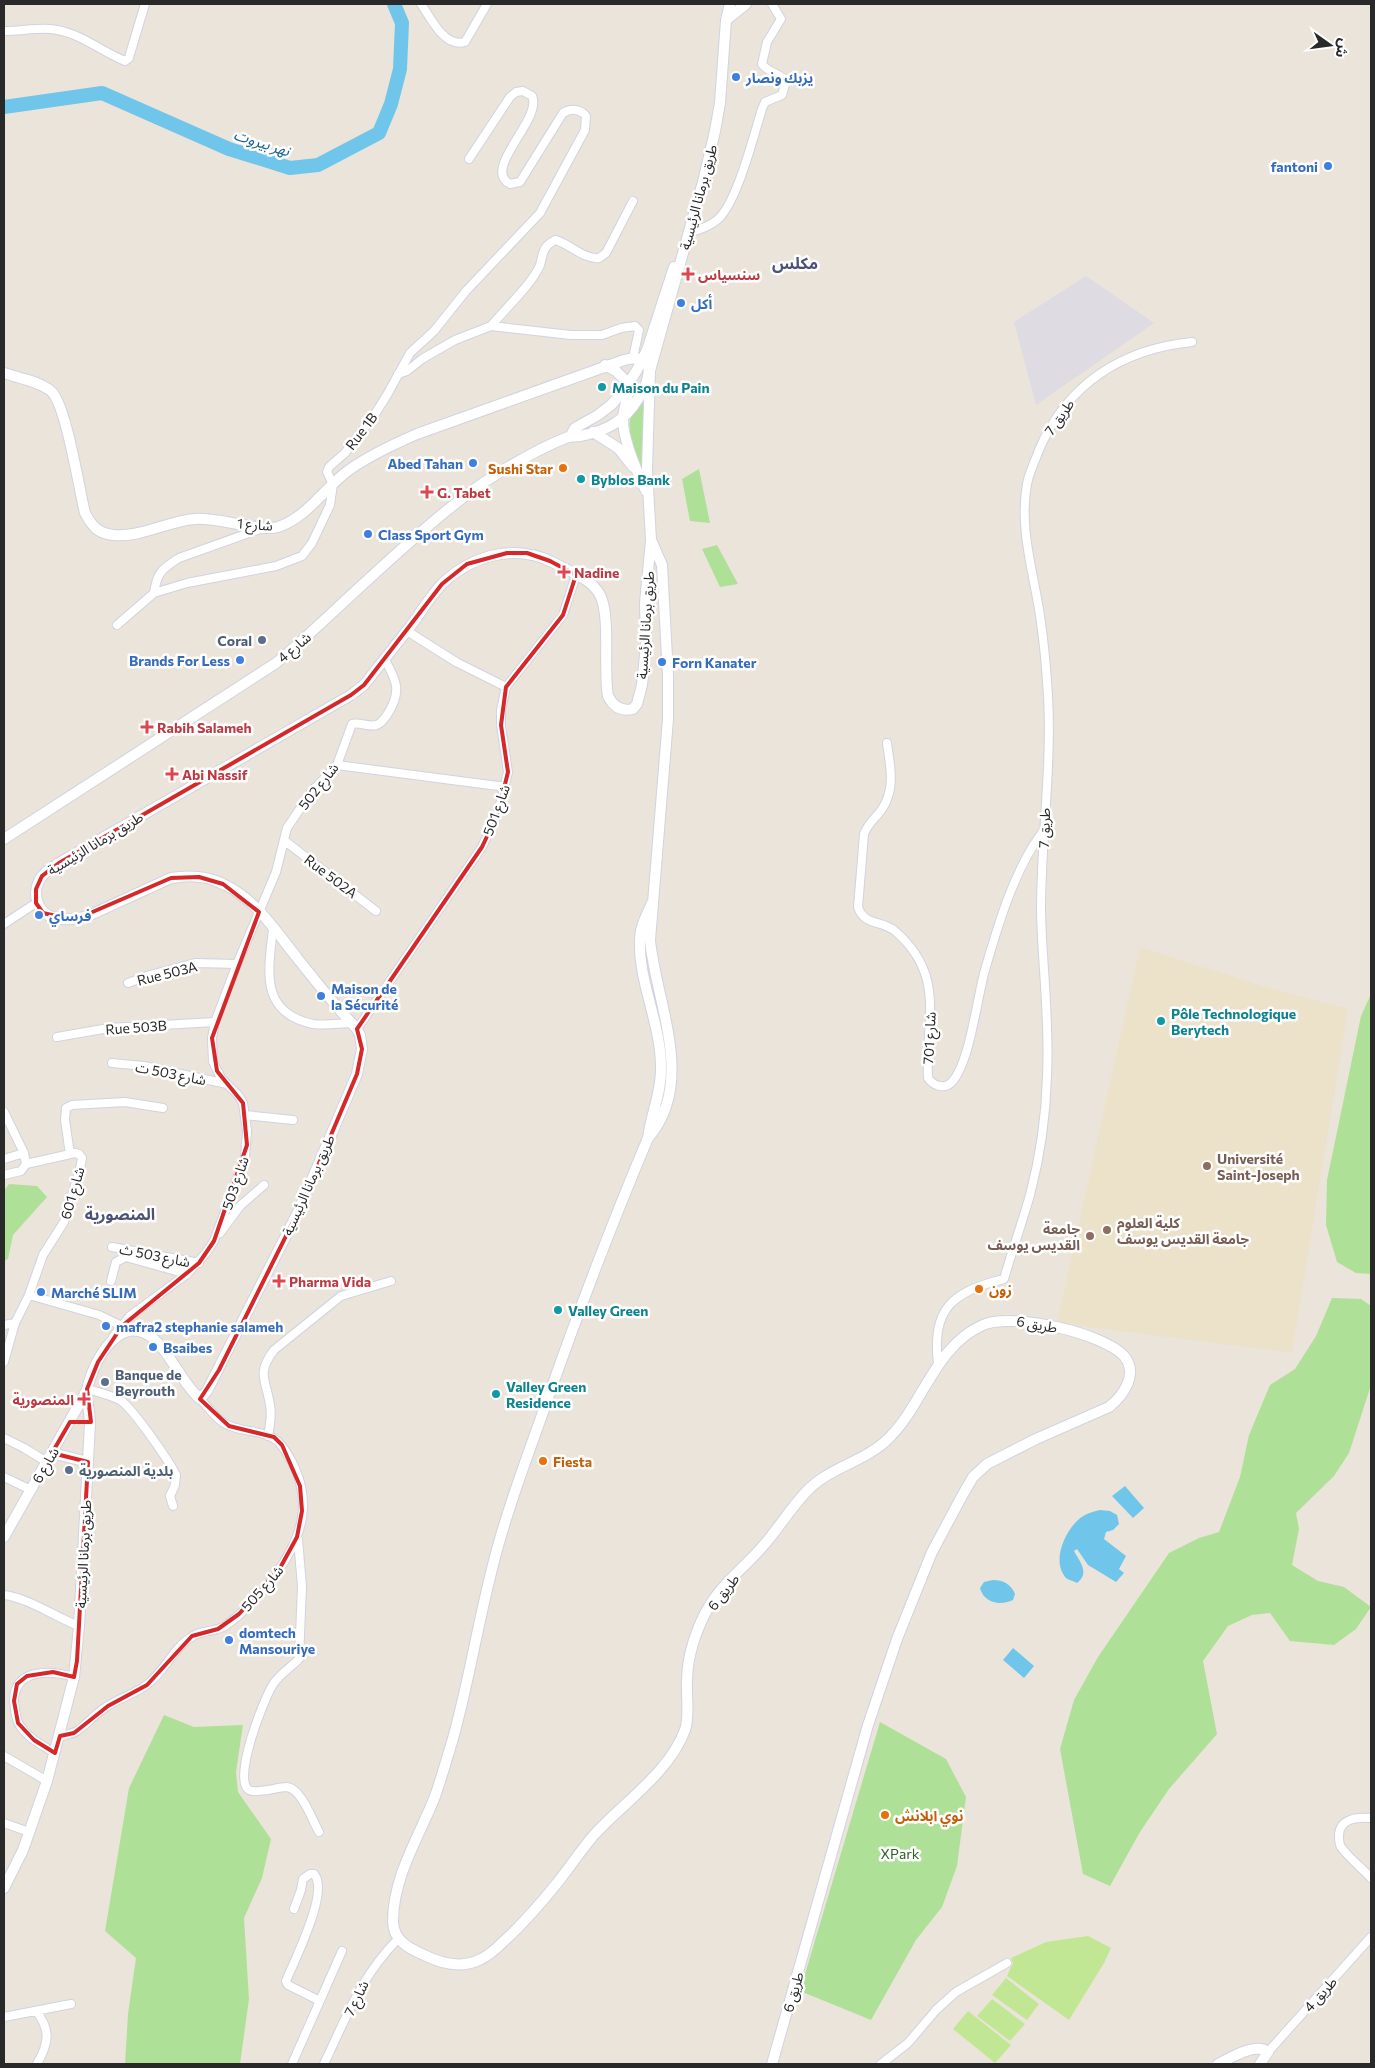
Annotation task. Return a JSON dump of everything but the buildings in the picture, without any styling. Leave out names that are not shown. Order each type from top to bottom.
[{"type":"street","points":[[4,31],[58,30],[97,45],[125,60],[129,58],[145,4]]},
{"type":"street","points":[[421,4],[446,37],[460,43],[465,42],[487,4]]},
{"type":"street","name":"طريق برمانا الرئيسية","points":[[36,903],[36,889],[42,876],[59,863],[351,695],[364,685],[385,660],[442,584],[467,564],[486,557],[507,553],[527,553],[550,561],[597,589],[604,603],[608,696],[616,707],[628,710],[633,709],[637,704],[642,685],[646,645],[645,603],[651,540],[647,469],[650,371],[675,286],[715,131],[723,76],[726,20],[730,4]]},
{"type":"street","points":[[726,20],[746,4]]},
{"type":"street","points":[[688,233],[717,220],[725,209],[746,161],[765,102],[782,95],[786,81],[762,64],[767,42],[782,19],[772,4]]},
{"type":"street","points":[[398,374],[404,360],[414,348],[434,331],[466,291],[540,213],[585,130],[586,116],[576,110],[569,110],[563,113],[520,182],[510,184],[503,178],[504,165],[512,146],[533,112],[534,103],[532,96],[529,94],[516,92],[469,159]]},
{"type":"street","points":[[398,374],[407,371],[422,359],[456,340],[491,326],[533,277],[541,263],[540,256],[548,244],[555,240],[563,242],[589,257],[599,258],[606,253],[633,201]]},
{"type":"street","points":[[570,437],[575,428],[611,405],[628,383],[670,276],[682,255]]},
{"type":"street","points":[[491,326],[571,335],[602,335],[621,328],[634,326],[640,330],[638,359]]},
{"type":"street","name":"طريق 7","points":[[938,1363],[936,1346],[938,1334],[949,1304],[963,1293],[1004,1279],[1031,1191],[1042,1133],[1047,1078],[1048,1029],[1041,910],[1048,698],[1041,624],[1026,533],[1027,483],[1054,420],[1069,400],[1092,379],[1118,363],[1144,351],[1169,344],[1192,342]]},
{"type":"street","points":[[570,437],[614,426],[623,419],[639,397],[650,371],[649,366],[638,359]]},
{"type":"street","name":"شارع 1","points":[[4,373],[46,387],[57,398],[64,415],[85,513],[92,527],[102,533],[114,535],[134,533],[194,519],[278,527],[305,510],[355,466],[390,446],[417,434],[538,392],[605,365],[638,359]]},
{"type":"street","points":[[605,365],[616,371],[628,383],[623,419],[638,473],[648,497]]},
{"type":"street","name":"Rue 1B","points":[[333,484],[328,474],[328,469],[345,453],[375,414],[398,374]]},
{"type":"street","points":[[593,432],[618,448],[638,473]]},
{"type":"street","name":"شارع 4","points":[[4,839],[276,663],[446,510],[498,474],[570,437]]},
{"type":"street","points":[[117,625],[154,593],[187,583],[276,566],[302,556],[312,543],[324,518],[332,496],[333,484]]},
{"type":"street","points":[[154,593],[156,580],[161,570],[179,558],[264,527]]},
{"type":"street","points":[[398,1939],[394,1931],[393,1922],[396,1896],[405,1866],[436,1793],[455,1732],[501,1534],[564,1352],[648,1138],[661,1123],[671,1085],[672,1068],[668,1028],[652,962],[650,940],[661,820],[668,701],[662,565],[651,540]]},
{"type":"street","name":"شارع 501","points":[[355,1026],[482,847],[498,813],[506,787],[508,772],[501,710],[506,687],[562,615],[576,575]]},
{"type":"street","points":[[407,630],[456,662],[506,687]]},
{"type":"street","name":"شارع 502","points":[[259,912],[276,872],[287,828],[312,791],[337,765],[352,724],[378,725],[383,721],[394,702],[397,689],[396,679],[385,660]]},
{"type":"street","name":"شارع 701","points":[[887,743],[892,775],[891,787],[888,800],[867,826],[864,834],[858,907],[861,915],[866,920],[888,926],[895,931],[922,966],[927,977],[931,1008],[928,1078],[935,1084],[946,1086],[951,1083],[962,1065],[985,970],[1012,888],[1028,852],[1044,830]]},
{"type":"street","points":[[337,765],[506,787]]},
{"type":"street","name":"Rue 502A","points":[[285,841],[376,911]]},
{"type":"street","points":[[4,924],[36,903],[43,913],[60,920],[74,920],[88,916],[164,881],[182,876],[199,877],[223,884],[252,904],[328,997],[355,1026]]},
{"type":"street","name":"شارع 503","points":[[113,1337],[130,1316],[199,1263],[214,1241],[245,1157],[247,1145],[243,1103],[221,1078],[213,1062],[212,1038],[215,1022],[236,964],[259,912]]},
{"type":"street","points":[[273,929],[270,953],[270,980],[274,1001],[285,1013],[315,1024],[355,1026]]},
{"type":"street","name":"Rue 503A","points":[[128,983],[195,963],[236,964]]},
{"type":"street","name":"Rue 503B","points":[[57,1037],[109,1028],[215,1022]]},
{"type":"street","name":"طريق برمانا الرئيسية","points":[[200,1399],[216,1376],[299,1210],[357,1074],[362,1049],[360,1035],[355,1026]]},
{"type":"street","name":"شارع 503 ت","points":[[112,1064],[144,1066],[228,1085]]},
{"type":"street","points":[[70,1154],[65,1120],[66,1108],[72,1105],[125,1102],[163,1108]]},
{"type":"street","points":[[4,1112],[6,1121],[24,1153],[26,1164]]},
{"type":"street","points":[[245,1116],[292,1120]]},
{"type":"street","points":[[4,1159],[24,1153]]},
{"type":"street","name":"شارع 601","points":[[4,1175],[22,1171],[26,1164],[70,1154],[79,1154],[81,1163],[62,1227],[45,1250],[29,1295],[15,1323],[4,1362]]},
{"type":"street","points":[[214,1241],[240,1206],[264,1185]]},
{"type":"street","name":"شارع 503 ث","points":[[112,1247],[199,1263]]},
{"type":"street","points":[[110,1281],[116,1262],[126,1257],[187,1274]]},
{"type":"street","points":[[268,1436],[272,1414],[262,1377],[266,1361],[274,1350],[341,1296],[391,1281]]},
{"type":"street","points":[[29,1295],[100,1315],[122,1326]]},
{"type":"street","name":"طريق 6","points":[[398,1939],[418,1952],[444,1963],[469,1964],[491,1953],[536,1909],[594,1835],[660,1769],[672,1754],[687,1724],[687,1672],[696,1638],[710,1604],[766,1543],[804,1494],[817,1481],[873,1451],[894,1432],[921,1394],[938,1363],[977,1328],[996,1320],[1020,1320],[1065,1330],[1108,1346],[1127,1360],[1130,1368],[1129,1378],[1122,1394],[1109,1407],[1020,1446],[987,1464],[973,1478],[940,1536],[897,1639],[871,1716],[772,2064]]},
{"type":"street","points":[[4,1325],[15,1323]]},
{"type":"street","points":[[173,1506],[170,1496],[175,1485],[176,1475],[126,1405],[120,1400],[87,1390],[98,1362],[113,1337],[131,1330],[145,1333],[165,1351],[190,1389],[200,1399]]},
{"type":"street","name":"طريق برمانا الرئيسية","points":[[4,1888],[30,1832],[47,1781],[74,1677],[79,1626],[90,1424],[90,1405],[87,1390]]},
{"type":"street","name":"شارع 6","points":[[4,1536],[87,1390]]},
{"type":"street","name":"شارع 505","points":[[59,1738],[74,1732],[108,1706],[147,1685],[192,1636],[218,1629],[239,1614],[259,1594],[280,1568],[290,1553],[297,1537],[302,1511],[300,1486],[292,1461],[282,1446],[274,1437],[229,1426],[213,1414],[200,1399]]},
{"type":"street","points":[[70,1422],[90,1424]]},
{"type":"street","points":[[4,1438],[50,1458],[88,1462]]},
{"type":"street","points":[[4,1477],[31,1490]]},
{"type":"street","points":[[297,1537],[302,1586],[299,1660],[274,1681],[250,1739],[244,1778],[245,1785],[250,1790],[287,1787],[296,1791],[319,1832]]},
{"type":"street","points":[[4,1595],[15,1597],[62,1620],[79,1626]]},
{"type":"street","points":[[55,1754],[34,1740],[18,1723],[15,1717],[16,1688],[20,1680],[27,1676],[53,1672],[74,1677]]},
{"type":"street","points":[[4,1756],[47,1781]]},
{"type":"street","points":[[1371,1818],[1350,1820],[1343,1824],[1339,1831],[1341,1847],[1371,1878]]},
{"type":"street","points":[[4,1823],[30,1832]]},
{"type":"street","points":[[294,1909],[302,1890],[305,1875],[314,1874],[318,1883],[313,1915],[286,1981],[288,1985],[320,2001]]},
{"type":"street","name":"طريق 4","points":[[1268,2052],[1371,1936]]},
{"type":"street","name":"شارع 7","points":[[324,2064],[364,1980],[382,1954],[398,1939]]},
{"type":"street","points":[[292,2064],[342,1950]]},
{"type":"street","points":[[881,2064],[912,2038],[936,2010],[956,1992],[1007,1963]]},
{"type":"street","points":[[4,2018],[71,2004]]},
{"type":"street","points":[[36,2011],[48,2032],[46,2043],[37,2064]]},
{"type":"street","points":[[1218,2064],[1253,2050],[1263,2049],[1268,2052],[1260,2064]]},
{"type":"highlighted area","points":[[507,553],[527,553],[550,561],[576,575],[563,615],[506,687],[501,725],[508,772],[498,813],[482,847],[357,1029],[362,1049],[357,1074],[299,1210],[219,1370],[200,1399],[229,1426],[274,1437],[282,1445],[300,1486],[302,1511],[297,1537],[280,1568],[239,1614],[218,1629],[192,1636],[147,1685],[108,1706],[74,1733],[60,1736],[55,1753],[34,1740],[18,1723],[14,1701],[17,1684],[27,1676],[53,1672],[74,1677],[77,1661],[88,1462],[52,1453],[70,1422],[91,1422],[87,1389],[98,1362],[122,1326],[199,1263],[214,1241],[247,1145],[243,1103],[217,1071],[212,1038],[259,912],[223,884],[199,877],[171,878],[74,920],[43,913],[36,903],[36,889],[42,876],[59,863],[351,695],[364,685],[442,584],[467,564]]},
{"type":"shaded area","points":[[1086,276],[1154,323],[1036,405],[1014,322]]},
{"type":"shaded area","name":"Université Saint-Joseph","points":[[1140,947],[1259,985],[1348,1009],[1292,1353],[1057,1323]]},
{"type":"green space","points":[[646,393],[641,477],[629,430],[631,417]]},
{"type":"green space","points":[[699,469],[710,523],[690,521],[682,479]]},
{"type":"green space","points":[[717,545],[738,584],[720,587],[702,549]]},
{"type":"green space","points":[[1371,994],[1371,1274],[1356,1273],[1337,1262],[1326,1225],[1327,1180],[1361,1016]]},
{"type":"green space","points":[[9,1184],[37,1186],[47,1197],[13,1235],[8,1259],[4,1261],[4,1191]]},
{"type":"green space","points":[[1332,1298],[1361,1299],[1371,1306],[1371,1385],[1349,1453],[1334,1476],[1296,1513],[1299,1529],[1292,1565],[1318,1581],[1344,1587],[1371,1607],[1356,1629],[1334,1645],[1290,1641],[1270,1613],[1252,1615],[1228,1626],[1203,1661],[1217,1734],[1169,1789],[1140,1832],[1110,1886],[1083,1874],[1060,1749],[1074,1700],[1098,1657],[1169,1553],[1199,1538],[1219,1532],[1240,1477],[1249,1435],[1270,1385],[1295,1369],[1316,1336]]},
{"type":"green space","points":[[164,1715],[194,1727],[243,1725],[236,1772],[238,1792],[271,1839],[262,1878],[244,1918],[249,1999],[240,2064],[125,2064],[128,2014],[136,1958],[105,1931],[129,1788]]},
{"type":"green space","name":"XPark","points":[[880,1722],[946,1759],[966,1797],[957,1866],[942,1907],[916,1940],[871,2020],[800,1991]]},
{"type":"green space","points":[[1088,1936],[1111,1948],[1104,1963],[1069,2020],[1007,1976],[1013,1963],[1011,1958],[1046,1942]]},
{"type":"green space","points":[[1006,1978],[1039,2004],[1027,2020],[992,1995]]},
{"type":"green space","points":[[992,1999],[1025,2024],[1010,2041],[977,2016]]},
{"type":"green space","points":[[968,2011],[1011,2045],[995,2063],[953,2029]]},
{"type":"water","points":[[1125,1486],[1144,1508],[1133,1518],[1112,1496]]},
{"type":"water","points":[[1100,1510],[1110,1511],[1117,1515],[1119,1524],[1113,1530],[1106,1532],[1104,1539],[1126,1556],[1119,1569],[1124,1573],[1116,1582],[1088,1565],[1077,1549],[1074,1551],[1083,1567],[1083,1575],[1077,1583],[1066,1578],[1062,1571],[1060,1555],[1062,1547],[1073,1525],[1078,1520],[1091,1512]]},
{"type":"water","points":[[993,1580],[1009,1585],[1015,1594],[1013,1600],[998,1603],[985,1597],[980,1588],[984,1582]]},
{"type":"water","points":[[1013,1648],[1034,1666],[1024,1678],[1003,1660]]},
{"type":"waterway","name":"نهر بيروت","points":[[4,107],[102,93],[229,149],[290,168],[318,165],[379,133],[391,104],[400,69],[402,23],[394,4]]},
{"type":"place","name":"يزبك ونصار","points":[[736,77]]},
{"type":"place","name":"fantoni","points":[[1328,166]]},
{"type":"place","name":"سنسياس","points":[[688,274]]},
{"type":"place","name":"أكل","points":[[681,303]]},
{"type":"place","name":"Maison du Pain","points":[[602,387]]},
{"type":"place","name":"Abed Tahan","points":[[473,463]]},
{"type":"place","name":"Sushi Star","points":[[563,468]]},
{"type":"place","name":"Byblos Bank","points":[[581,479]]},
{"type":"place","name":"G. Tabet","points":[[427,492]]},
{"type":"place","name":"Class Sport Gym","points":[[368,534]]},
{"type":"place","name":"Nadine","points":[[564,572]]},
{"type":"place","name":"Coral","points":[[262,640]]},
{"type":"place","name":"Brands For Less","points":[[240,660]]},
{"type":"place","name":"Forn Kanater","points":[[662,662]]},
{"type":"place","name":"Rabih Salameh","points":[[147,727]]},
{"type":"place","name":"Abi Nassif","points":[[172,774]]},
{"type":"place","name":"فرساي","points":[[39,915]]},
{"type":"place","name":"Maison de la Sécurité","points":[[321,996]]},
{"type":"place","name":"Pôle Technologique Berytech","points":[[1161,1021]]},
{"type":"place","name":"Université Saint-Joseph","points":[[1207,1166]]},
{"type":"place","name":"كلية العلوم جامعة القديس يوسف","points":[[1107,1230]]},
{"type":"place","name":"جامعة القديس يوسف","points":[[1090,1236]]},
{"type":"place","name":"Pharma Vida","points":[[279,1281]]},
{"type":"place","name":"زون","points":[[979,1289]]},
{"type":"place","name":"Marché SLIM","points":[[41,1292]]},
{"type":"place","name":"Valley Green","points":[[558,1310]]},
{"type":"place","name":"mafra2 stephanie salameh","points":[[106,1326]]},
{"type":"place","name":"Bsaibes","points":[[153,1347]]},
{"type":"place","name":"Banque de Beyrouth","points":[[105,1382]]},
{"type":"place","name":"Valley Green Residence","points":[[496,1394]]},
{"type":"place","name":"المنصورية","points":[[84,1399]]},
{"type":"place","name":"Fiesta","points":[[543,1461]]},
{"type":"place","name":"بلدية المنصورية","points":[[69,1470]]},
{"type":"place","name":"domtech Mansouriye","points":[[229,1640]]},
{"type":"place","name":"نوي ابلانش","points":[[885,1815]]},
{"type":"district","name":"مكلس","points":[[795,262]]},
{"type":"district","name":"المنصورية","points":[[120,1213]]}]
